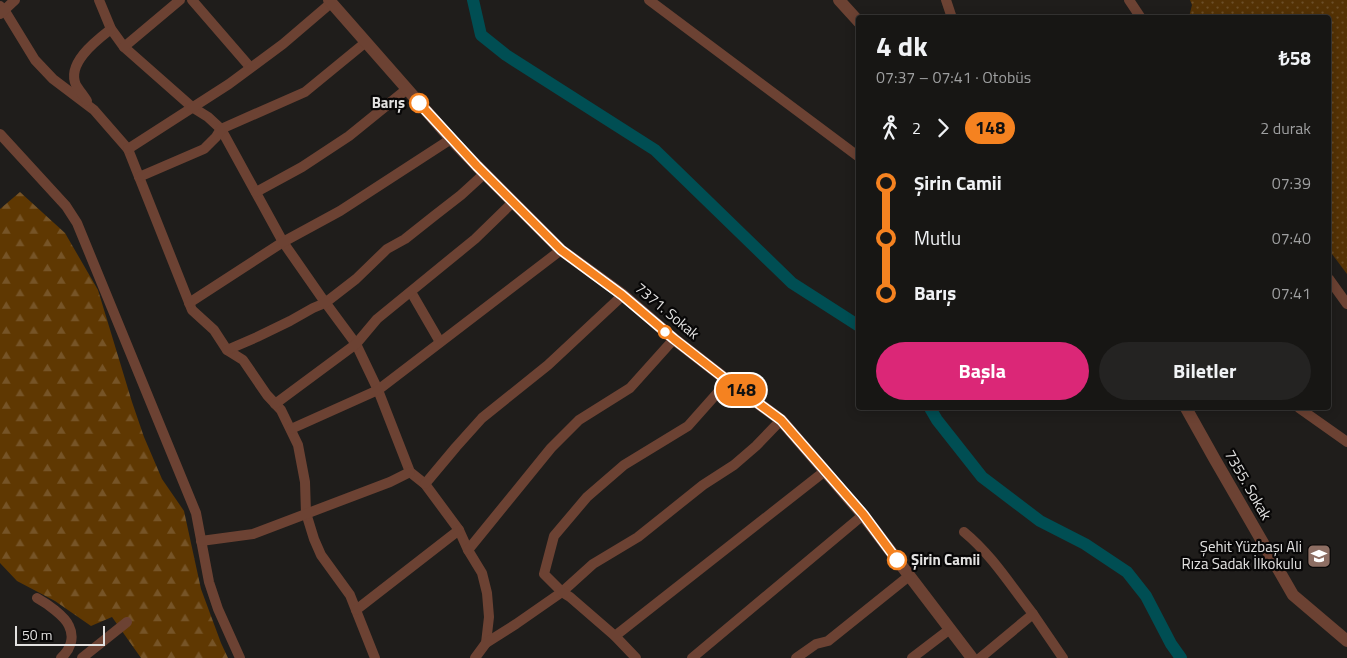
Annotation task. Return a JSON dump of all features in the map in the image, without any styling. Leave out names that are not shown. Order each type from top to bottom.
[{"type":"street","points":[[16,0],[2,10],[35,60],[53,79],[94,110]]},
{"type":"street","points":[[99,0],[111,29],[124,47],[192,107],[208,117],[221,129],[283,242],[356,344],[378,390],[410,472],[425,484],[459,530],[482,573],[487,593],[489,617],[486,643]]},
{"type":"street","points":[[124,47],[180,0]]},
{"type":"street","points":[[192,0],[250,67]]},
{"type":"street","points":[[648,0],[856,155]]},
{"type":"street","points":[[838,0],[856,19]]},
{"type":"street","points":[[946,0],[951,15]]},
{"type":"street","points":[[1129,0],[1140,15]]},
{"type":"street","points":[[128,149],[229,84],[283,44],[330,1]]},
{"type":"street","name":"7371. Sokak","points":[[330,1],[451,139],[561,250],[622,295],[674,339],[781,420],[863,514],[972,658]]},
{"type":"street","points":[[111,29],[95,41],[79,60],[75,70],[74,78],[76,84],[94,110],[128,149],[192,310],[214,330],[227,350],[243,360],[267,395],[281,410],[291,429],[298,445],[305,482],[306,513],[314,539],[321,555],[350,595],[375,658]]},
{"type":"street","points":[[139,177],[204,149],[221,129],[304,92],[366,42]]},
{"type":"street","points":[[256,192],[302,167],[349,136],[407,89]]},
{"type":"street","points":[[0,134],[66,206],[77,223],[196,513],[209,582],[218,610],[240,658]]},
{"type":"street","points":[[189,303],[283,242],[340,211],[451,139]]},
{"type":"street","points":[[227,350],[325,303],[356,279],[387,249],[405,239],[448,206],[484,174]]},
{"type":"street","points":[[275,404],[356,344],[377,319],[475,239],[513,202]]},
{"type":"street","points":[[291,429],[378,390],[561,250]]},
{"type":"street","points":[[1331,282],[1347,304]]},
{"type":"street","points":[[411,292],[440,342]]},
{"type":"street","points":[[425,484],[482,418],[548,365],[622,295]]},
{"type":"street","points":[[468,550],[551,448],[579,420],[630,388],[674,339]]},
{"type":"street","points":[[636,658],[615,636],[562,592],[544,574],[554,536],[587,496],[624,465],[688,426],[728,381]]},
{"type":"street","name":"7355. Sokak","points":[[1187,410],[1293,595],[1347,641]]},
{"type":"street","points":[[1302,410],[1347,442]]},
{"type":"street","points":[[475,658],[486,643],[562,592],[593,564],[638,537],[704,485],[734,465],[781,420]]},
{"type":"street","points":[[615,636],[825,471]]},
{"type":"street","points":[[201,541],[252,534],[390,482],[410,472]]},
{"type":"street","points":[[692,658],[863,514]]},
{"type":"street","points":[[356,610],[459,530]]},
{"type":"street","points":[[964,532],[994,562],[1063,658]]},
{"type":"street","points":[[796,658],[816,644],[828,641],[909,576]]},
{"type":"street","points":[[37,598],[64,618],[70,626],[72,640],[68,651],[61,658]]},
{"type":"street","points":[[980,658],[1033,614]]},
{"type":"street","points":[[82,658],[127,622]]},
{"type":"street","points":[[912,658],[950,629]]},
{"type":"green space","points":[[20,192],[65,233],[98,290],[144,437],[162,479],[184,511],[201,589],[228,658],[141,658],[112,617],[91,626],[55,601],[17,581],[0,563],[0,209]]},
{"type":"shaded area","points":[[1190,0],[1347,0],[1347,274],[1331,253],[1331,15],[1190,15],[1192,5]]},
{"type":"waterway","points":[[473,0],[481,35],[506,55],[655,150],[792,283],[856,324]]},
{"type":"waterway","points":[[931,410],[982,477],[1040,521],[1085,544],[1127,572],[1146,596],[1171,644],[1181,658]]},
{"type":"bus line","name":"148","points":[[419,103],[477,166],[561,250],[622,295],[674,339],[781,420],[863,514],[897,560]]},
{"type":"place","name":"Barış","points":[[419,103]]},
{"type":"place","name":"Şehit Yüzbaşı Ali Rıza Sadak İlkokulu","points":[[1319,556]]},
{"type":"place","name":"Şirin Camii","points":[[897,560]]}]
